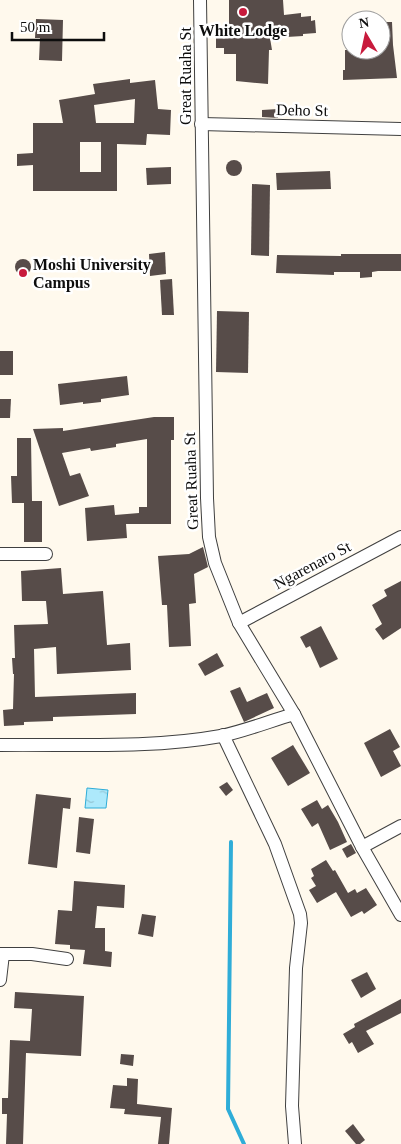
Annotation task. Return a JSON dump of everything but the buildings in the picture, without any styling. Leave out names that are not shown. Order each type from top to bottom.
[{"type":"street","name":"Great Ruaha St","points":[[200,0],[209,537],[215,563],[239,623],[294,714],[362,847],[401,914]]},
{"type":"street","name":"Deho St","points":[[201,124],[401,129]]},
{"type":"street","name":"Ngarenaro St","points":[[239,623],[401,537]]},
{"type":"street","points":[[0,554],[46,554]]},
{"type":"street","points":[[0,744],[142,743],[188,740],[222,735],[294,714]]},
{"type":"street","points":[[222,735],[275,844],[300,914],[296,968],[292,1106],[295,1144]]},
{"type":"street","points":[[362,847],[401,826]]},
{"type":"street","points":[[0,980],[1,954],[32,954],[67,959]]},
{"type":"water","points":[[87,788],[108,790],[106,808],[85,808]]},
{"type":"waterway","points":[[231,842],[228,1109],[244,1144]]},
{"type":"place","name":"White Lodge","points":[[243,12]]},
{"type":"place","name":"Moshi University Campus","points":[[23,273]]}]
